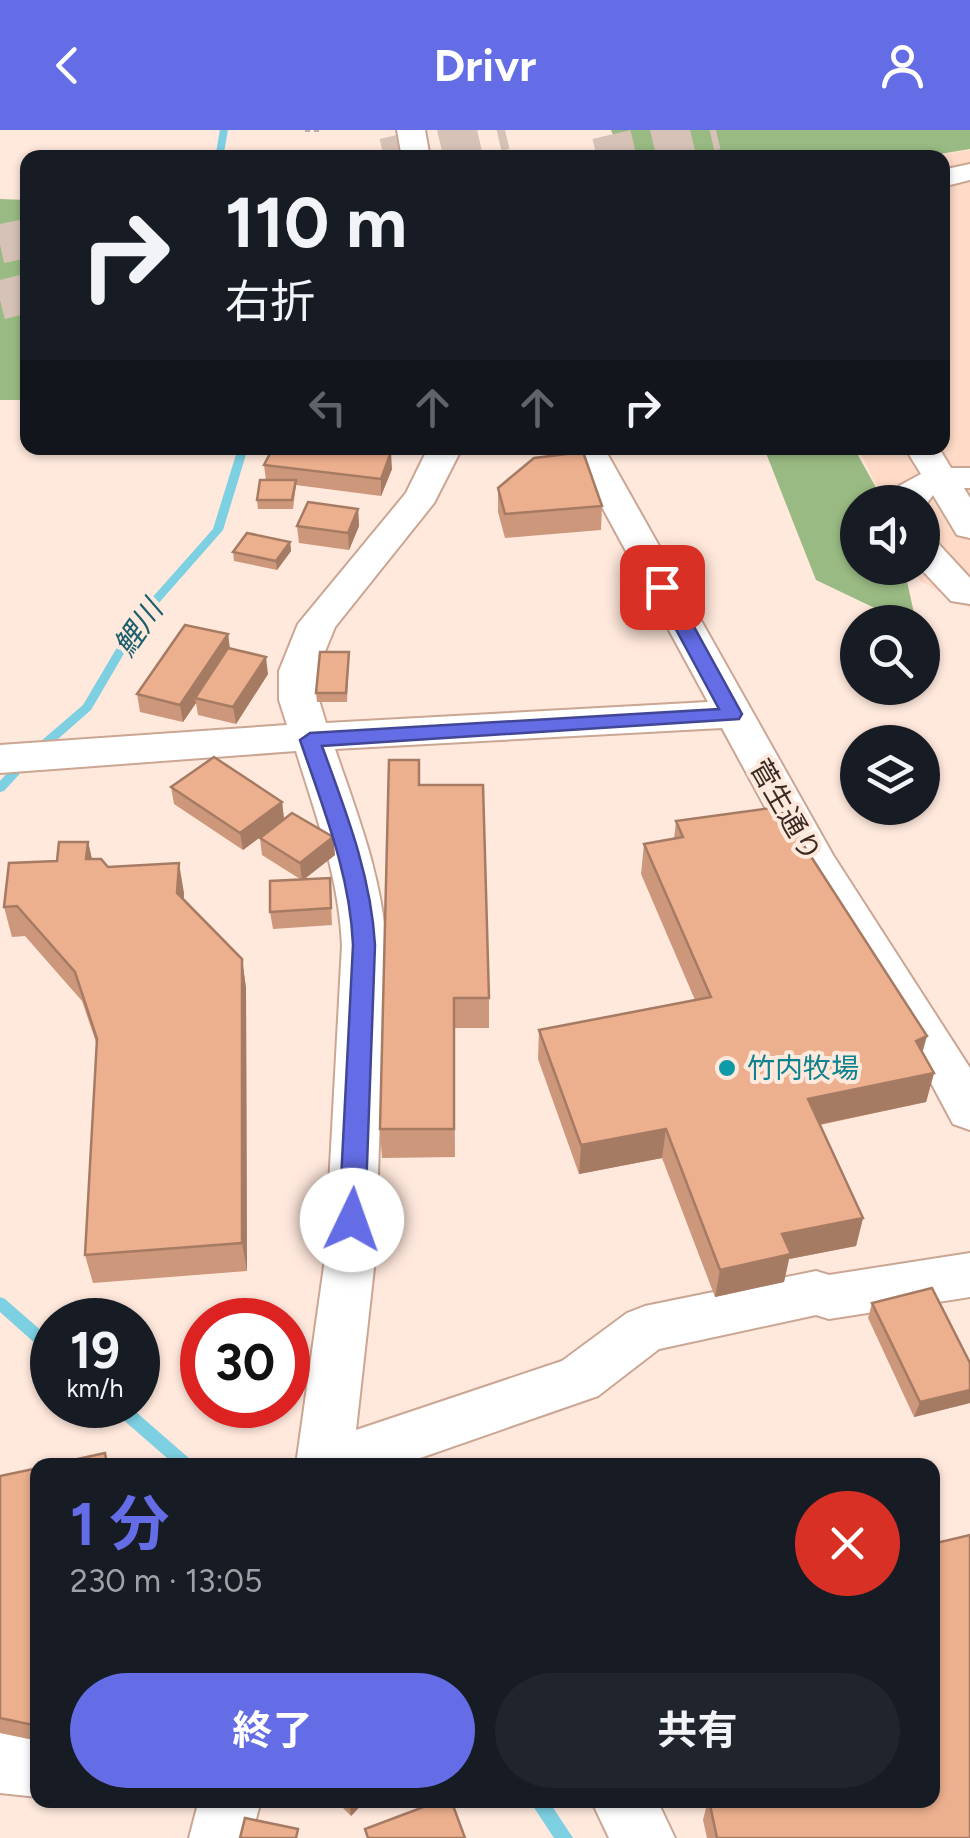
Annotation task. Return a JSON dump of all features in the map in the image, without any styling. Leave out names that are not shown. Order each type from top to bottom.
[{"type":"street","points":[[334,1458],[350,1259],[364,945],[362,904],[352,861],[298,700],[298,671],[316,624],[422,496],[442,455]]},
{"type":"street","name":"菅生通り","points":[[591,455],[817,864],[954,1046],[970,1111]]},
{"type":"street","points":[[930,455],[955,478],[970,526]]},
{"type":"street","points":[[940,567],[964,593],[970,593]]},
{"type":"street","points":[[0,759],[95,749],[732,714]]},
{"type":"street","points":[[351,1458],[579,1379],[645,1329],[816,1294],[829,1297],[970,1275]]},
{"type":"street","points":[[0,1762],[30,1765]]},
{"type":"street","points":[[627,1808],[644,1838]]},
{"type":"path","points":[[306,130],[319,130]]},
{"type":"shaded area","points":[[970,150],[970,608],[927,585],[940,585],[940,485],[876,485],[861,455],[950,455],[950,153]]},
{"type":"green space","points":[[611,130],[970,130],[970,149],[950,152],[619,150]]},
{"type":"green space","points":[[0,199],[20,200],[20,400],[0,400]]},
{"type":"green space","points":[[767,455],[858,455],[875,485],[840,485],[840,585],[908,585],[912,605],[868,605],[816,580]]},
{"type":"building","points":[[269,455],[390,455],[381,479],[264,465]]},
{"type":"building","points":[[584,455],[602,506],[505,514],[498,488],[534,458]]},
{"type":"building","points":[[260,480],[296,480],[292,500],[257,500]]},
{"type":"building","points":[[308,502],[358,509],[348,533],[297,526]]},
{"type":"building","points":[[247,533],[290,542],[276,561],[233,552]]},
{"type":"building","points":[[185,625],[228,634],[180,705],[137,694]]},
{"type":"building","points":[[228,648],[266,657],[233,707],[195,698]]},
{"type":"building","points":[[320,652],[349,652],[346,693],[316,693]]},
{"type":"building","points":[[214,757],[282,802],[240,833],[171,787]]},
{"type":"building","points":[[389,760],[419,760],[419,785],[483,785],[489,998],[454,998],[454,1129],[380,1129]]},
{"type":"building","name":"竹内牧場","points":[[779,807],[927,1036],[916,1041],[934,1073],[808,1099],[863,1218],[782,1234],[791,1254],[720,1270],[666,1129],[581,1145],[539,1030],[711,997],[644,844],[683,837],[676,821]]},
{"type":"building","points":[[292,813],[333,837],[300,863],[260,838]]},
{"type":"building","points":[[59,842],[88,842],[86,859],[101,859],[108,867],[179,863],[177,893],[242,959],[242,1243],[85,1255],[97,1039],[75,972],[17,906],[4,907],[9,863],[57,861]]},
{"type":"building","points":[[330,878],[331,908],[270,912],[270,881]]},
{"type":"building","points":[[932,1288],[970,1363],[970,1390],[920,1402],[872,1303]]},
{"type":"building","points":[[30,1470],[30,1724],[0,1718],[0,1476]]},
{"type":"building","points":[[970,1535],[970,1838],[717,1838],[711,1808],[940,1808],[940,1542]]},
{"type":"building","points":[[421,1808],[454,1808],[465,1838],[368,1838],[365,1829]]},
{"type":"building","points":[[245,1818],[298,1829],[296,1838],[240,1838]]},
{"type":"waterway","name":"鯉川","points":[[220,150],[224,130]]},
{"type":"waterway","name":"鯉川","points":[[38,750],[87,707],[139,619],[218,530],[241,455]]},
{"type":"waterway","name":"鯉川","points":[[0,788],[23,763]]},
{"type":"waterway","name":"鯉川","points":[[0,1303],[30,1330]]},
{"type":"waterway","name":"鯉川","points":[[143,1428],[178,1458]]},
{"type":"waterway","name":"鯉川","points":[[543,1808],[564,1838]]},
{"type":"tunnel","points":[[419,150],[505,130]]},
{"type":"tunnel","points":[[631,150],[716,130]]},
{"type":"tunnel","points":[[0,244],[20,240]]},
{"type":"tunnel","points":[[0,300],[20,295]]},
{"type":"place","name":"竹内牧場","points":[[727,1068]]},
{"type":"route","points":[[352,1220],[364,945],[362,904],[352,861],[310,740],[732,714],[662,587]]}]
